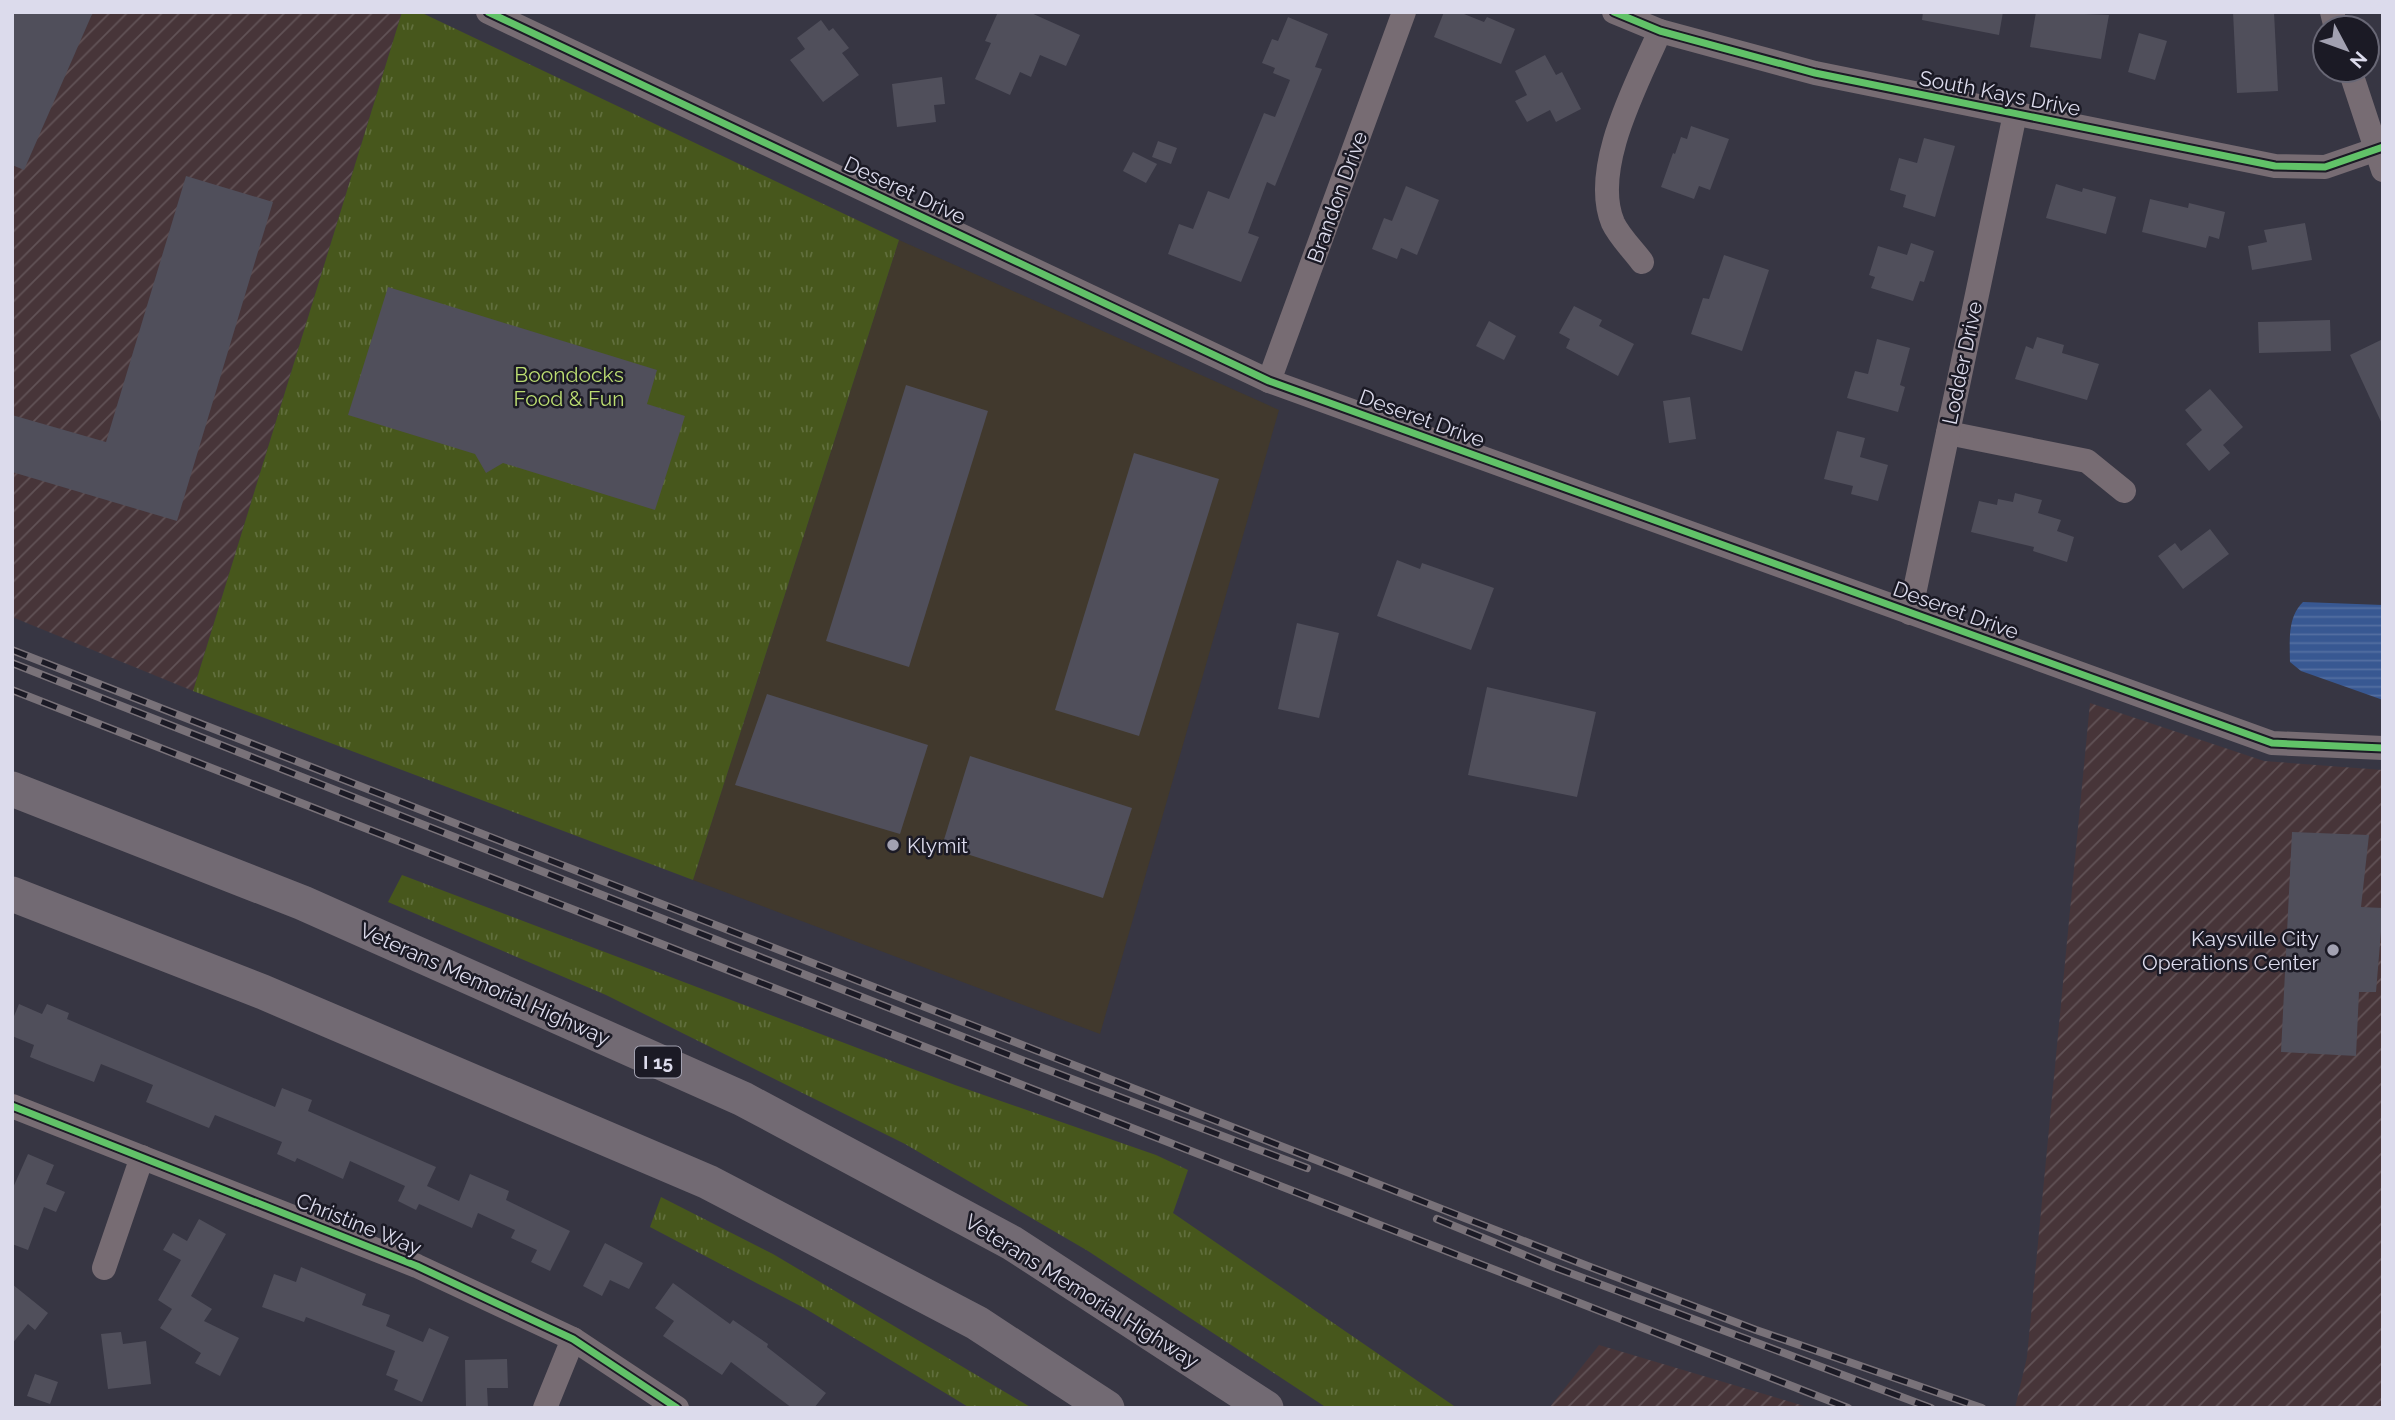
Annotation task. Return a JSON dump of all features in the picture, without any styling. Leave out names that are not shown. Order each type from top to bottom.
[{"type":"highway","name":"Veterans Memorial Highway","points":[[12,789],[303,903],[743,1099],[1012,1243],[1266,1408]]},
{"type":"highway","points":[[12,894],[263,992],[708,1182],[977,1324],[1107,1408]]},
{"type":"street","name":"Deseret Drive","points":[[488,12],[1269,381],[2272,743],[2383,748]]},
{"type":"street","name":"Brandon Drive","points":[[1269,381],[1404,12]]},
{"type":"street","name":"South Kays Drive","points":[[1614,12],[1660,31],[1815,73],[2274,166],[2325,167],[2380,156]]},
{"type":"street","points":[[1642,262],[1613,222],[1607,183],[1613,141],[1660,31]]},
{"type":"street","points":[[2355,84],[2380,156]]},
{"type":"street","name":"Lodder Drive","points":[[1910,613],[2015,114]]},
{"type":"street","points":[[1948,433],[2087,461],[2124,491]]},
{"type":"street","name":"Christine Way","points":[[12,1106],[416,1266],[573,1339],[677,1408]]},
{"type":"street","points":[[104,1268],[142,1157]]},
{"type":"street","points":[[545,1408],[573,1339]]},
{"type":"shaded area","points":[[12,12],[402,12],[193,691],[12,617]]},
{"type":"shaded area","points":[[899,240],[1279,410],[1100,1034],[693,880]]},
{"type":"shaded area","points":[[2090,703],[2264,761],[2383,770],[2383,1408],[2015,1408],[2027,1357]]},
{"type":"shaded area","points":[[1599,1345],[1811,1408],[1549,1408]]},
{"type":"green space","name":"Boondocks Food & Fun","points":[[402,12],[420,12],[899,240],[693,880],[193,691]]},
{"type":"green space","points":[[402,875],[955,1085],[1156,1155],[1188,1170],[1173,1213],[1457,1408],[1327,1408],[1088,1251],[905,1144],[606,995],[388,902]]},
{"type":"green space","points":[[661,1197],[773,1254],[1032,1408],[970,1408],[806,1309],[650,1227]]},
{"type":"water","points":[[2303,602],[2383,605],[2383,700],[2301,671],[2290,662],[2292,622]]},
{"type":"building","points":[[12,12],[93,12],[24,170],[12,165]]},
{"type":"building","points":[[998,12],[1029,12],[1080,35],[1066,66],[1040,55],[1031,77],[1020,72],[1010,95],[975,79],[991,43],[985,41]]},
{"type":"building","points":[[1444,12],[1459,12],[1484,22],[1487,17],[1515,29],[1501,64],[1434,37]]},
{"type":"building","points":[[1923,12],[2003,12],[1999,35],[1922,20]]},
{"type":"building","points":[[2036,12],[2109,15],[2101,59],[2030,47]]},
{"type":"building","points":[[2233,12],[2274,12],[2278,91],[2237,93]]},
{"type":"building","points":[[1288,17],[1328,34],[1315,67],[1322,69],[1275,186],[1267,182],[1248,233],[1259,237],[1241,282],[1168,254],[1179,224],[1193,229],[1208,191],[1229,199],[1264,113],[1275,117],[1290,80],[1273,73],[1275,68],[1262,63],[1272,39],[1278,41]]},
{"type":"building","points":[[821,20],[829,31],[833,28],[849,48],[842,53],[859,75],[823,102],[790,60],[805,49],[797,38]]},
{"type":"building","points":[[2139,33],[2167,41],[2155,80],[2128,72]]},
{"type":"building","points":[[1545,55],[1556,75],[1562,72],[1581,109],[1556,122],[1550,110],[1527,122],[1515,101],[1527,95],[1515,71]]},
{"type":"building","points":[[942,77],[945,104],[934,105],[936,122],[897,127],[892,84]]},
{"type":"building","points":[[1691,126],[1729,139],[1710,190],[1699,186],[1694,199],[1661,187],[1673,153],[1675,154],[1681,137],[1687,139]]},
{"type":"building","points":[[1924,138],[1955,146],[1935,217],[1903,207],[1906,195],[1890,190],[1899,158],[1917,163]]},
{"type":"building","points":[[1158,141],[1177,148],[1171,164],[1152,157]]},
{"type":"building","points":[[1133,152],[1157,164],[1146,183],[1123,171]]},
{"type":"building","points":[[186,176],[273,202],[177,521],[12,472],[12,415],[106,442]]},
{"type":"building","points":[[2056,184],[2082,192],[2083,188],[2116,197],[2106,234],[2046,218]]},
{"type":"building","points":[[1406,186],[1439,200],[1417,255],[1401,248],[1397,259],[1372,249],[1384,218],[1392,221]]},
{"type":"building","points":[[2150,199],[2188,208],[2189,203],[2225,212],[2219,239],[2209,236],[2206,248],[2142,232]]},
{"type":"building","points":[[2305,223],[2312,260],[2252,270],[2248,246],[2267,242],[2264,230]]},
{"type":"building","points":[[1911,243],[1934,251],[1924,282],[1920,281],[1913,301],[1871,288],[1875,277],[1869,275],[1878,246],[1907,255]]},
{"type":"building","points":[[1724,255],[1769,270],[1742,351],[1691,334],[1703,298],[1709,299]]},
{"type":"building","points":[[388,287],[657,370],[647,404],[685,416],[655,510],[503,463],[486,473],[475,454],[348,415]]},
{"type":"building","points":[[1574,306],[1602,320],[1599,326],[1634,344],[1618,376],[1566,348],[1570,339],[1559,333]]},
{"type":"building","points":[[2330,320],[2331,351],[2259,353],[2258,322]]},
{"type":"building","points":[[1489,321],[1516,336],[1504,360],[1476,346]]},
{"type":"building","points":[[2037,337],[2064,345],[2062,353],[2099,364],[2087,400],[2015,379],[2026,346],[2033,349]]},
{"type":"building","points":[[1877,339],[1910,348],[1900,385],[1905,387],[1898,412],[1847,398],[1855,371],[1868,374]]},
{"type":"building","points":[[2383,339],[2383,426],[2350,355]]},
{"type":"building","points":[[906,385],[988,411],[909,667],[826,641]]},
{"type":"building","points":[[2210,389],[2243,427],[2223,445],[2230,453],[2209,471],[2186,444],[2202,430],[2185,410]]},
{"type":"building","points":[[1690,397],[1696,439],[1669,443],[1663,401]]},
{"type":"building","points":[[1837,431],[1865,438],[1860,457],[1888,465],[1878,501],[1851,494],[1853,486],[1824,479]]},
{"type":"building","points":[[1134,453],[1219,479],[1139,736],[1055,710]]},
{"type":"building","points":[[2015,493],[2042,500],[2038,513],[2061,520],[2057,531],[2074,537],[2067,562],[2033,551],[2034,547],[1971,532],[1979,501],[1997,505],[1998,499],[2013,502]]},
{"type":"building","points":[[2210,529],[2229,554],[2183,589],[2158,556],[2175,543],[2181,551]]},
{"type":"building","points":[[1397,560],[1420,569],[1422,563],[1494,588],[1471,650],[1377,616]]},
{"type":"building","points":[[1297,623],[1339,633],[1319,718],[1278,709]]},
{"type":"building","points":[[1487,687],[1596,712],[1577,797],[1468,775]]},
{"type":"building","points":[[767,694],[928,745],[900,834],[735,785]]},
{"type":"building","points":[[970,756],[1132,808],[1103,898],[942,846]]},
{"type":"building","name":"Kaysville City Operations Center","points":[[2292,832],[2369,835],[2361,907],[2383,908],[2376,992],[2359,992],[2356,1056],[2281,1052]]},
{"type":"building","points":[[19,1004],[42,1014],[47,1004],[69,1013],[67,1019],[275,1107],[282,1088],[312,1100],[308,1111],[436,1167],[427,1186],[459,1201],[470,1174],[509,1191],[506,1200],[570,1231],[550,1271],[531,1262],[537,1250],[511,1238],[515,1230],[478,1213],[472,1228],[419,1204],[416,1210],[398,1201],[405,1186],[350,1161],[343,1179],[297,1158],[295,1162],[277,1154],[282,1142],[215,1115],[209,1128],[146,1102],[153,1085],[101,1064],[94,1082],[30,1057],[34,1045],[12,1036],[12,1021]]},
{"type":"building","points":[[28,1154],[54,1165],[46,1184],[65,1192],[56,1212],[44,1207],[28,1250],[12,1244],[12,1190]]},
{"type":"building","points":[[199,1219],[226,1234],[191,1296],[212,1309],[204,1321],[239,1338],[220,1376],[195,1363],[201,1353],[160,1328],[172,1309],[158,1300],[181,1260],[163,1250],[173,1233],[187,1241]]},
{"type":"building","points":[[605,1243],[643,1263],[629,1289],[610,1280],[602,1296],[583,1286]]},
{"type":"building","points":[[301,1267],[366,1294],[362,1305],[390,1315],[386,1326],[423,1342],[429,1328],[449,1337],[422,1402],[394,1390],[398,1380],[386,1375],[395,1351],[306,1317],[304,1322],[262,1307],[274,1274],[296,1282]]},
{"type":"building","points":[[673,1283],[730,1324],[733,1320],[768,1344],[767,1347],[826,1393],[814,1408],[792,1408],[731,1362],[722,1375],[663,1336],[674,1321],[655,1308]]},
{"type":"building","points":[[12,1284],[48,1313],[35,1330],[28,1324],[12,1344]]},
{"type":"building","points":[[121,1332],[123,1344],[146,1341],[151,1384],[108,1389],[101,1334]]},
{"type":"building","points":[[507,1359],[508,1388],[487,1388],[488,1408],[466,1408],[465,1360]]},
{"type":"building","points":[[35,1374],[58,1382],[50,1404],[27,1396]]},
{"type":"railway","points":[[12,650],[1585,1265],[1756,1330],[1982,1408]]},
{"type":"railway","points":[[12,663],[1027,1062],[1307,1168]]},
{"type":"railway","points":[[12,690],[1848,1408]]},
{"type":"railway","points":[[1437,1219],[1551,1266],[1931,1408]]},
{"type":"cycle path","points":[[488,12],[1269,381],[2272,743],[2383,748]]},
{"type":"cycle path","points":[[1614,12],[1660,31],[1815,73],[2275,166],[2325,167],[2383,147]]},
{"type":"cycle path","points":[[12,1106],[417,1266],[573,1339],[677,1408]]},
{"type":"place","name":"Klymit","points":[[893,845]]},
{"type":"place","name":"Kaysville City Operations Center","points":[[2333,950]]}]
